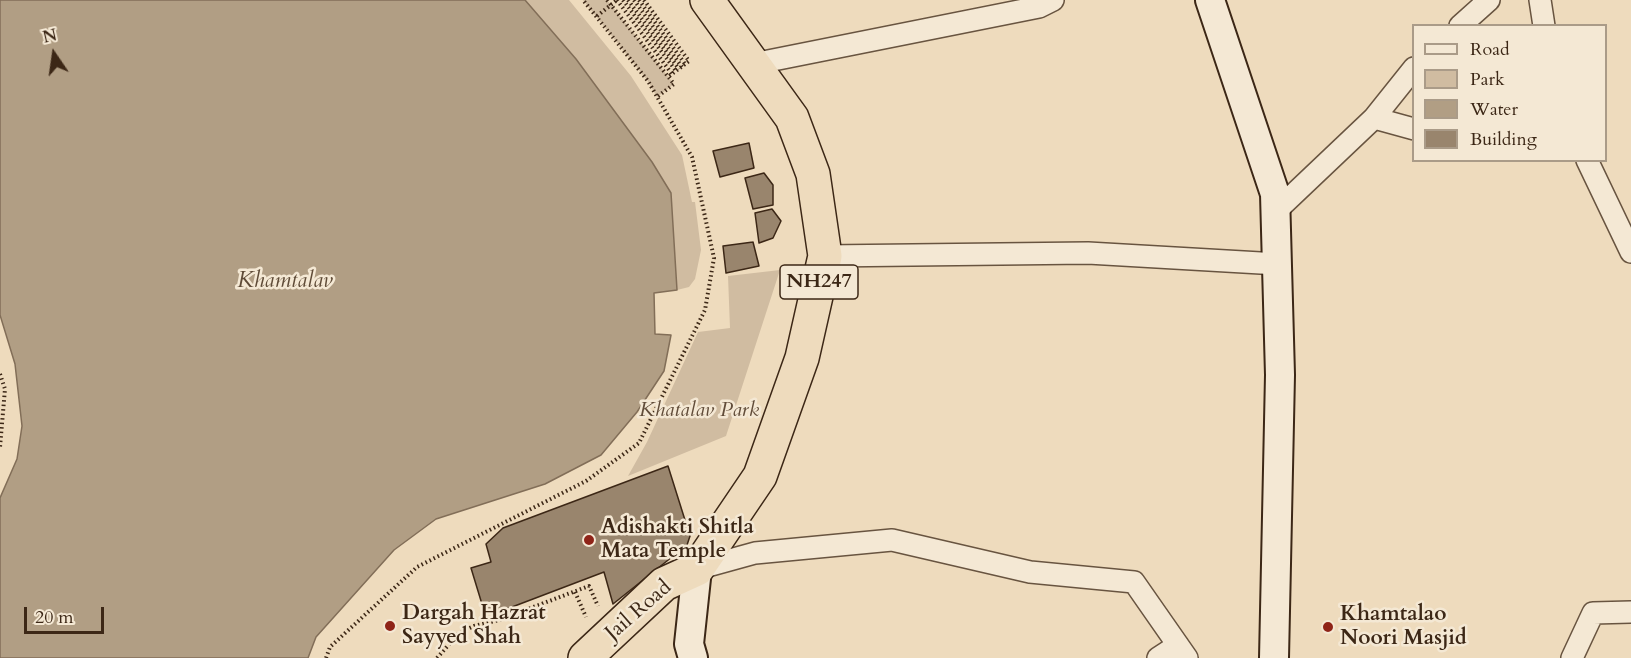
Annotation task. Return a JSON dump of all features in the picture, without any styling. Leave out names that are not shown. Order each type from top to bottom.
[{"type":"highway","name":"NH247","points":[[697,569],[759,476],[802,358],[825,256],[813,174],[792,118],[707,0]]},
{"type":"highway","name":"Jail Road","points":[[585,658],[664,584],[697,569]]},
{"type":"street","points":[[753,64],[1039,7],[1053,0]]},
{"type":"street","points":[[1209,0],[1275,194],[1280,375],[1274,658]]},
{"type":"street","points":[[1462,24],[1489,0]]},
{"type":"street","points":[[1540,0],[1544,24]]},
{"type":"street","points":[[1276,211],[1374,118],[1412,69]]},
{"type":"street","points":[[1374,118],[1412,129]]},
{"type":"street","points":[[1588,162],[1631,252]]},
{"type":"street","points":[[825,256],[1088,253],[1278,264]]},
{"type":"street","points":[[693,658],[689,644],[697,569],[755,553],[892,540],[1030,572],[1134,582],[1183,652],[1158,658]]},
{"type":"street","points":[[1572,658],[1593,613],[1631,612]]},
{"type":"path","points":[[326,658],[330,647],[417,567],[586,481],[639,443],[705,310],[714,258],[692,157],[648,81],[583,0]]},
{"type":"path","points":[[607,0],[677,70]]},
{"type":"path","points":[[597,16],[617,0],[677,70]]},
{"type":"path","points":[[625,0],[677,70]]},
{"type":"path","points":[[634,0],[677,70]]},
{"type":"path","points":[[639,0],[677,70],[674,84],[657,97]]},
{"type":"path","points":[[644,0],[689,61],[677,70]]},
{"type":"path","points":[[0,374],[5,389],[0,447]]},
{"type":"path","points":[[437,658],[459,633],[589,586]]},
{"type":"green space","points":[[525,0],[569,0],[631,76],[682,155],[692,202],[695,202],[701,250],[695,279],[689,287],[677,290],[671,193],[652,162],[576,59]]},
{"type":"green space","points":[[583,0],[607,0],[674,84],[657,97],[648,81]]},
{"type":"green space","name":"Khatalav Park","points":[[780,270],[726,436],[628,476],[647,442],[698,332],[730,328],[728,276]]},
{"type":"water","name":"Khamtalav","points":[[0,0],[525,0],[576,59],[652,162],[671,193],[677,290],[654,293],[655,334],[671,335],[664,371],[637,412],[601,455],[545,484],[436,519],[394,550],[316,637],[308,658],[0,658],[0,498],[17,459],[22,426],[15,364],[0,315]]},
{"type":"building","points":[[749,143],[754,168],[720,177],[713,151]]},
{"type":"building","points":[[764,173],[773,185],[773,205],[753,209],[745,178]]},
{"type":"building","points":[[772,209],[781,221],[773,238],[759,243],[755,213]]},
{"type":"building","points":[[753,242],[759,266],[726,273],[723,246]]},
{"type":"building","name":"Adishakti Shitla Mata Temple","points":[[668,466],[690,536],[687,545],[613,604],[604,572],[512,607],[485,614],[471,568],[491,562],[486,544],[503,528]]},
{"type":"place","name":"Adishakti Shitla Mata Temple","points":[[589,540]]},
{"type":"place","name":"Dargah Hazrat Sayyed Shah","points":[[390,626]]},
{"type":"place","name":"Khamtalao Noori Masjid","points":[[1328,627]]}]
